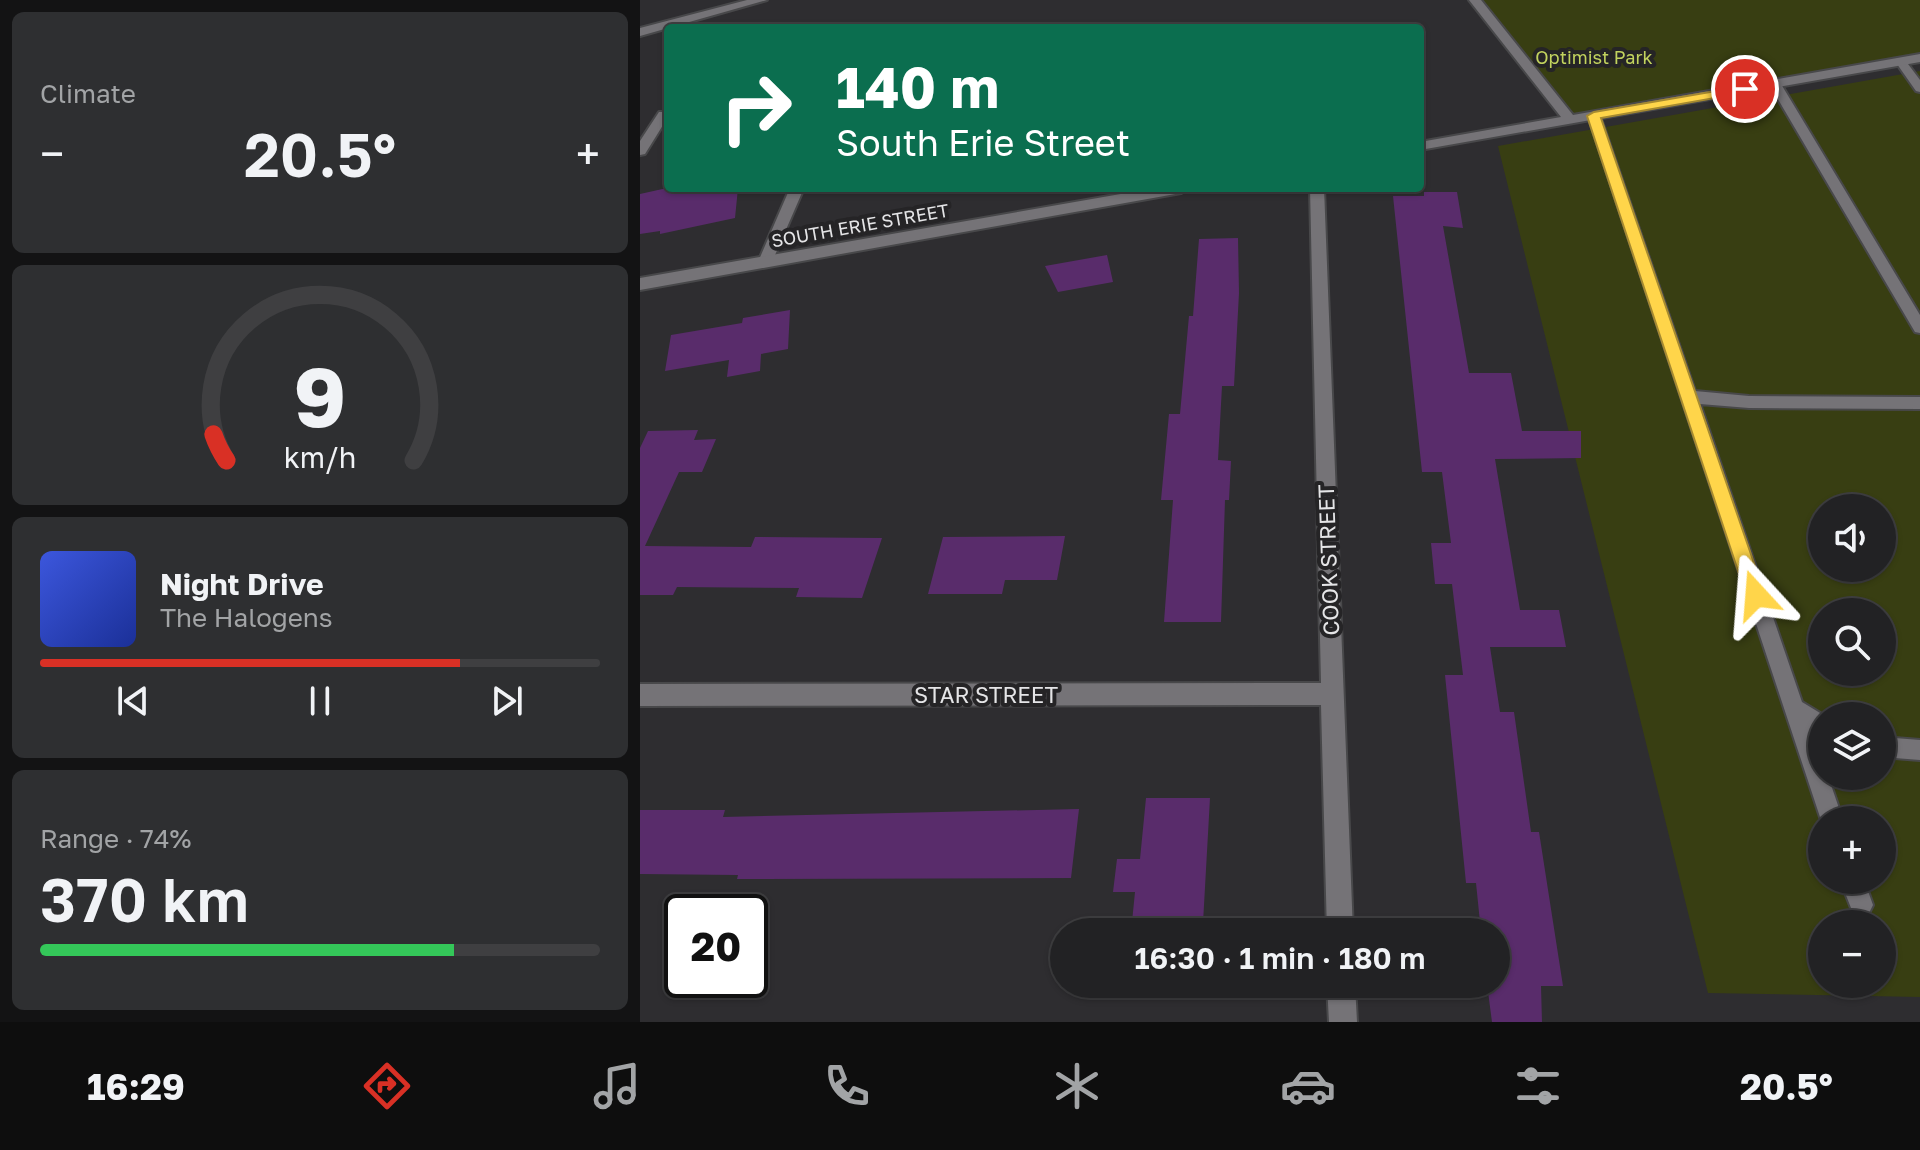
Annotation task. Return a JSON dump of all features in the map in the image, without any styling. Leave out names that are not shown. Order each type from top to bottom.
[{"type":"street","points":[[670,24],[761,0]]},
{"type":"street","points":[[1475,0],[1570,120]]},
{"type":"street","points":[[640,32],[664,26]]},
{"type":"street","points":[[1424,145],[1920,58]]},
{"type":"street","name":"SOUTH ERIE STREET","points":[[642,286],[1159,192]]},
{"type":"street","name":"COOK STREET","points":[[1317,192],[1340,918]]},
{"type":"street","name":"STAR STREET","points":[[640,695],[1332,694]]},
{"type":"street","points":[[1342,998],[1343,1022]]},
{"type":"lane","points":[[1901,62],[1920,88]]},
{"type":"lane","points":[[1775,84],[1920,328]]},
{"type":"lane","points":[[640,151],[663,115]]},
{"type":"lane","points":[[1594,116],[1827,806]]},
{"type":"lane","points":[[765,262],[795,192]]},
{"type":"lane","points":[[1689,397],[1749,402],[1920,403]]},
{"type":"lane","points":[[1794,708],[1808,717]]},
{"type":"lane","points":[[1896,748],[1920,750]]},
{"type":"lane","points":[[1857,894],[1861,905]]},
{"type":"green space","name":"Optimist Park","points":[[1475,0],[1920,0],[1920,58],[1570,120]]},
{"type":"green space","points":[[1920,71],[1920,997],[1896,997],[1896,910],[1808,910],[1808,995],[1708,993],[1498,146]]},
{"type":"building","points":[[664,189],[664,192],[738,192],[735,218],[660,234],[660,231],[640,234],[640,194]]},
{"type":"building","points":[[1424,192],[1457,192],[1463,228],[1443,226],[1469,373],[1511,373],[1522,431],[1581,431],[1581,458],[1495,459],[1520,610],[1559,610],[1566,647],[1490,647],[1500,712],[1514,712],[1531,832],[1539,832],[1563,986],[1541,986],[1542,1022],[1492,1022],[1489,998],[1510,998],[1510,918],[1480,918],[1476,883],[1466,883],[1445,675],[1463,675],[1452,584],[1435,584],[1431,543],[1451,543],[1442,472],[1422,472],[1393,196],[1424,196]]},
{"type":"building","points":[[1238,238],[1239,293],[1234,386],[1222,386],[1218,460],[1231,461],[1229,500],[1225,500],[1221,622],[1164,622],[1173,500],[1161,500],[1169,414],[1180,414],[1199,239]]},
{"type":"building","points":[[1107,255],[1113,282],[1058,292],[1045,266]]},
{"type":"building","points":[[790,310],[788,349],[761,354],[760,371],[727,377],[729,360],[665,371],[671,335],[742,323],[743,318]]},
{"type":"building","points":[[698,430],[694,440],[716,439],[702,472],[679,472],[645,546],[751,547],[755,537],[882,538],[862,598],[796,597],[799,588],[677,587],[673,595],[640,595],[640,448],[648,431]]},
{"type":"building","points":[[1065,536],[1057,580],[1005,580],[1002,594],[928,594],[943,537]]},
{"type":"building","points":[[1146,798],[1210,798],[1203,918],[1132,918],[1135,892],[1113,892],[1117,859],[1140,859]]},
{"type":"building","points":[[1079,809],[1071,878],[737,879],[738,875],[640,874],[640,810],[725,810],[723,817]]},
{"type":"route","points":[[1745,89],[1594,116],[1756,595]]}]
